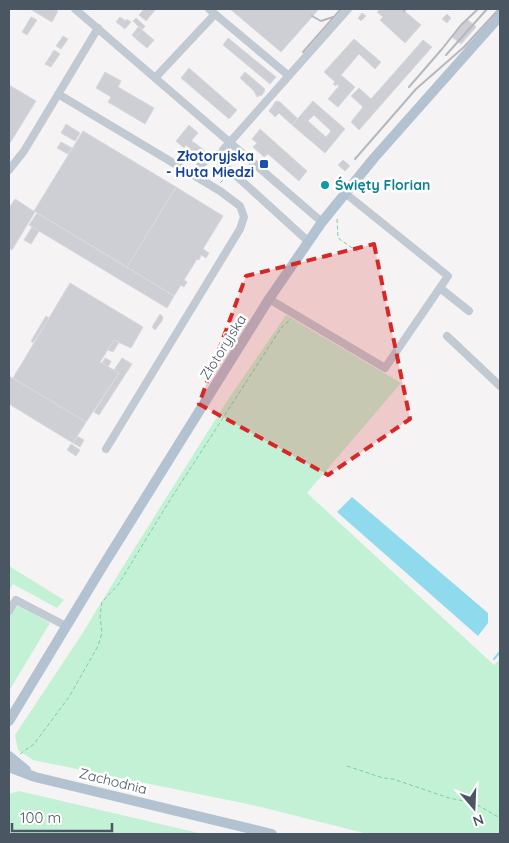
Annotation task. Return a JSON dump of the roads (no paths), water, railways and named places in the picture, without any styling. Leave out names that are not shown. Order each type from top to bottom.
[{"type":"main road","name":"Złotoryjska","points":[[9,721],[269,299],[322,222],[345,193],[500,16]]},
{"type":"main road","points":[[13,756],[34,777]]},
{"type":"main road","name":"Zachodnia","points":[[9,767],[34,777]]},
{"type":"main road","name":"Zachodnia","points":[[9,774],[34,777],[272,834]]},
{"type":"street","points":[[76,9],[322,222]]},
{"type":"street","points":[[192,174],[210,156],[221,154],[348,9]]},
{"type":"street","points":[[155,78],[212,11],[289,76]]},
{"type":"street","points":[[9,170],[24,150],[98,28]]},
{"type":"street","points":[[58,94],[220,191],[240,206],[244,217],[240,228],[106,450]]},
{"type":"street","points":[[221,154],[221,162],[309,242]]},
{"type":"street","points":[[269,299],[385,368],[448,276],[345,193]]},
{"type":"street","points":[[440,288],[470,310]]},
{"type":"street","points":[[447,336],[500,386]]},
{"type":"street","points":[[9,611],[16,600],[66,626]]},
{"type":"water","points":[[352,497],[488,613],[488,623],[478,636],[337,512]]},
{"type":"waterway","points":[[494,659],[500,652]]},
{"type":"railway","points":[[303,52],[341,9]]},
{"type":"railway","points":[[409,87],[461,25],[478,9]]},
{"type":"railway","points":[[446,55],[487,9]]},
{"type":"railway","points":[[355,159],[416,89],[464,47],[499,9]]},
{"type":"railway","points":[[312,16],[321,21],[333,17]]},
{"type":"place","name":"Złotoryjska - Huta Miedzi","points":[[264,164]]},
{"type":"place","name":"Święty Florian","points":[[325,185]]}]
